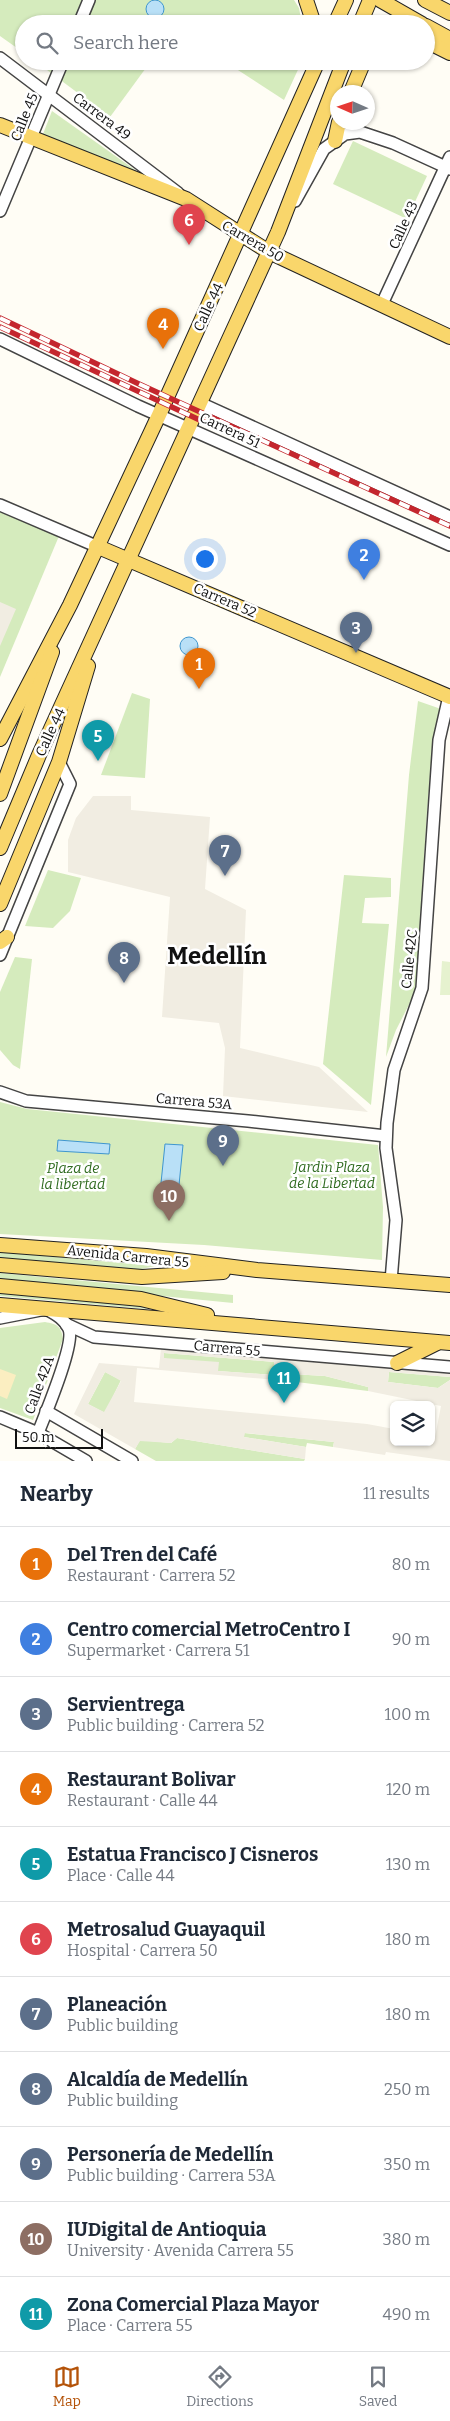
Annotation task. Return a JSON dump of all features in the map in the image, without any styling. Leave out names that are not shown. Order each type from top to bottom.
[{"type":"main road","points":[[306,0],[311,15]]},
{"type":"main road","points":[[339,15],[346,0]]},
{"type":"main road","points":[[364,15],[370,0]]},
{"type":"main road","points":[[380,0],[406,15]]},
{"type":"main road","points":[[425,0],[448,12]]},
{"type":"main road","points":[[435,31],[450,39]]},
{"type":"main road","points":[[435,46],[450,53]]},
{"type":"main road","points":[[307,85],[310,70]]},
{"type":"main road","name":"Calle 44","points":[[0,794],[70,605],[241,236],[314,70]]},
{"type":"main road","name":"Calle 44","points":[[0,848],[39,755],[278,232],[341,70]]},
{"type":"main road","points":[[354,85],[360,70]]},
{"type":"main road","name":"Carrera 50","points":[[0,126],[186,199],[241,236],[269,252],[450,337]]},
{"type":"main road","points":[[335,141],[337,130]]},
{"type":"main road","name":"Carrera 52","points":[[96,546],[128,558],[449,697]]},
{"type":"main road","name":"Calle 44","points":[[0,739],[70,605]]},
{"type":"main road","name":"Calle 44","points":[[0,904],[59,762],[103,617]]},
{"type":"main road","name":"Avenida Carrera 55","points":[[0,1244],[146,1256],[257,1270],[449,1285]]},
{"type":"main road","name":"Avenida Carrera 55","points":[[0,1264],[142,1277],[257,1270]]},
{"type":"main road","points":[[0,1286],[141,1299],[249,1326]]},
{"type":"main road","points":[[0,1305],[447,1343]]},
{"type":"main road","points":[[397,1363],[447,1343]]},
{"type":"street","points":[[83,15],[89,0]]},
{"type":"street","name":"Carrera 49","points":[[0,58],[15,69]]},
{"type":"street","name":"Carrera 49","points":[[17,70],[186,199]]},
{"type":"street","name":"Calle 45","points":[[0,211],[59,70]]},
{"type":"street","points":[[335,141],[345,134],[360,132],[448,165]]},
{"type":"street","name":"Calle 44","points":[[278,232],[324,150],[335,141]]},
{"type":"street","name":"Calle 43","points":[[382,304],[448,165]]},
{"type":"street","name":"Carrera 51","points":[[0,339],[159,415],[450,545]]},
{"type":"street","name":"Carrera 51","points":[[200,403],[450,516]]},
{"type":"street","name":"Carrera 52","points":[[0,505],[96,546]]},
{"type":"street","name":"Calle 42C","points":[[391,1280],[396,1220],[386,1136],[394,1070],[422,988],[439,740],[449,697]]},
{"type":"street","name":"Calle 44","points":[[0,955],[4,940],[70,784],[59,762]]},
{"type":"street","name":"Carrera 53A","points":[[0,1092],[26,1102],[248,1121],[386,1136]]},
{"type":"street","points":[[0,1318],[46,1309],[66,1324]]},
{"type":"street","name":"Carrera 55","points":[[66,1324],[94,1337],[450,1367]]},
{"type":"street","name":"Calle 42A","points":[[38,1434],[69,1347],[70,1336],[66,1324]]},
{"type":"street","name":"Calle 42A","points":[[69,1347],[78,1340],[94,1337]]},
{"type":"street","points":[[46,1411],[132,1461]]},
{"type":"street","points":[[0,1417],[38,1434],[86,1461]]},
{"type":"green space","points":[[0,0],[294,0],[299,8],[300,15],[15,15],[15,47],[0,36]]},
{"type":"green space","points":[[47,70],[144,70],[110,117]]},
{"type":"green space","points":[[238,70],[298,70],[284,100]]},
{"type":"green space","points":[[52,111],[138,172],[43,134]]},
{"type":"green space","points":[[353,141],[427,176],[407,219],[333,184]]},
{"type":"green space","points":[[0,512],[59,536],[0,677]]},
{"type":"green space","points":[[132,693],[150,699],[145,778],[101,775]]},
{"type":"green space","points":[[418,701],[441,709],[433,747],[427,811],[416,991],[396,1030],[386,1057],[409,775]]},
{"type":"green space","points":[[48,870],[81,878],[70,911],[53,928],[25,926]]},
{"type":"green space","points":[[344,875],[391,878],[391,897],[365,898],[362,923],[389,924],[371,1105],[323,1064]]},
{"type":"green space","points":[[15,957],[32,959],[20,1069],[13,1065],[0,1050],[0,992]]},
{"type":"green space","points":[[442,961],[450,962],[450,995],[440,995]]},
{"type":"green space","name":"Plaza de la libertad","points":[[0,1102],[27,1109],[378,1145],[383,1207],[382,1260],[204,1245],[0,1234]]},
{"type":"green space","points":[[0,1252],[155,1266],[137,1270],[0,1259]]},
{"type":"green space","points":[[0,1273],[233,1295],[233,1303],[0,1280]]},
{"type":"green space","points":[[0,1292],[136,1304],[148,1309],[0,1296]]},
{"type":"green space","points":[[45,1322],[58,1326],[63,1339],[33,1420],[0,1408],[0,1328]]},
{"type":"green space","points":[[164,1353],[275,1362],[274,1375],[218,1371],[163,1358]]},
{"type":"green space","points":[[105,1372],[121,1380],[105,1413],[88,1404]]},
{"type":"green space","points":[[389,1372],[450,1377],[450,1380],[438,1388],[388,1382]]},
{"type":"green space","points":[[291,1374],[325,1376],[368,1387],[368,1391],[289,1381]]},
{"type":"green space","points":[[244,1433],[334,1442],[333,1447],[307,1443],[306,1447],[244,1437]]},
{"type":"green space","points":[[177,1438],[305,1459],[304,1461],[156,1461],[135,1449],[140,1440],[171,1443]]},
{"type":"sand","points":[[0,1369],[16,1375],[7,1399],[0,1396]]},
{"type":"shaded area","points":[[0,602],[16,609],[0,646]]},
{"type":"shaded area","points":[[93,796],[131,796],[131,810],[210,817],[205,889],[246,910],[240,1048],[319,1067],[368,1112],[223,1096],[225,1048],[219,1023],[162,1017],[170,897],[68,872],[68,840],[76,818]]},
{"type":"shaded area","points":[[161,1348],[450,1373],[450,1377],[389,1372],[388,1382],[438,1388],[450,1380],[450,1461],[386,1452],[385,1455],[333,1447],[334,1442],[245,1433],[244,1437],[306,1447],[305,1459],[177,1438],[171,1443],[140,1441],[135,1449],[74,1414],[99,1363],[159,1368]],"holes":[[[164,1353],[274,1362],[274,1375],[218,1371],[219,1362],[164,1358]],[[137,1368],[289,1381],[291,1374],[325,1376],[368,1387],[368,1391],[417,1401],[435,1401],[435,1405],[441,1406],[435,1446],[390,1446],[390,1428],[367,1424],[134,1402]],[[105,1372],[121,1381],[104,1412],[88,1404]]]},
{"type":"water","points":[[155,0],[164,9],[161,15],[149,15],[146,9],[149,3]]},
{"type":"water","points":[[185,637],[193,637],[198,642],[196,653],[185,655],[180,650],[180,642]]},
{"type":"water","points":[[58,1140],[110,1144],[109,1154],[57,1151]]},
{"type":"water","points":[[165,1144],[183,1145],[179,1185],[161,1183]]},
{"type":"railway","points":[[0,318],[139,384],[450,526]]},
{"type":"railway","points":[[0,327],[204,422]]},
{"type":"place","name":"Metrosalud Guayaquil","points":[[189,245]]},
{"type":"place","name":"Restaurant Bolivar","points":[[163,349]]},
{"type":"place","name":"Centro comercial MetroCentro I","points":[[364,580]]},
{"type":"place","name":"Servientrega","points":[[356,653]]},
{"type":"place","name":"Del Tren del Café","points":[[199,689]]},
{"type":"place","name":"Estatua Francisco J Cisneros","points":[[98,761]]},
{"type":"place","name":"Planeación","points":[[225,876]]},
{"type":"place","name":"Alcaldía de Medellín","points":[[124,983]]},
{"type":"place","name":"Personería de Medellín","points":[[223,1166]]},
{"type":"place","name":"IUDigital de Antioquia","points":[[169,1221]]},
{"type":"place","name":"Zona Comercial Plaza Mayor","points":[[284,1403]]},
{"type":"district","name":"Medellín","points":[[217,956]]},
{"type":"park label","name":"Jardin Plaza de la Libertad","points":[[332,1176]]}]
